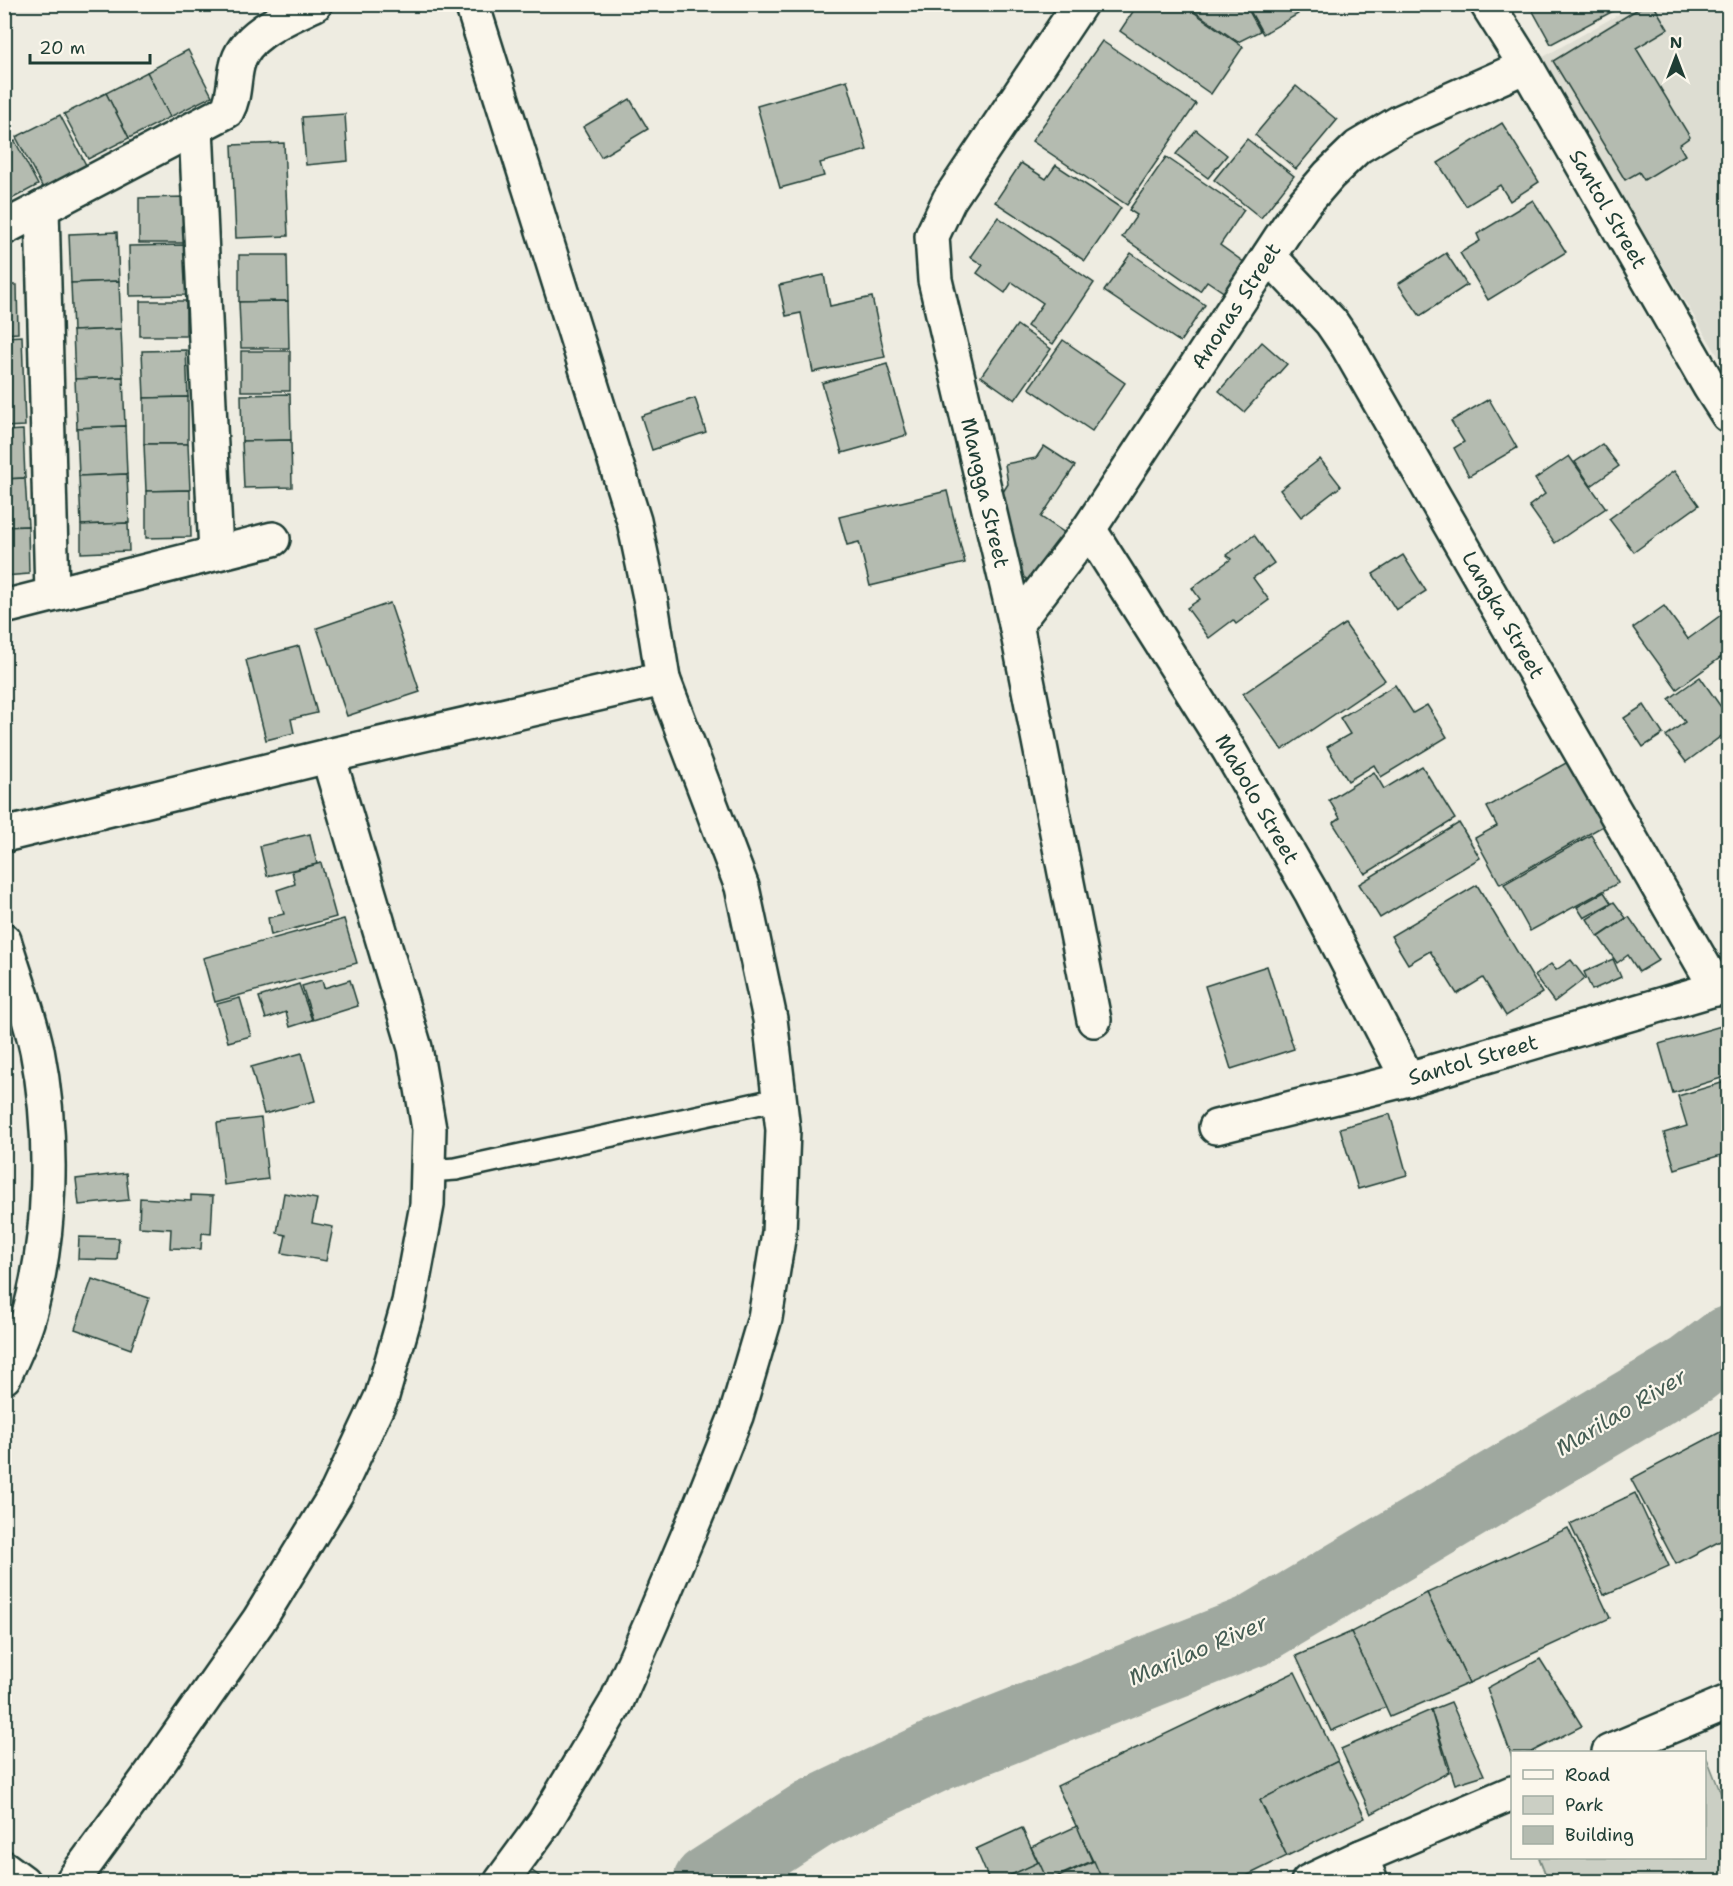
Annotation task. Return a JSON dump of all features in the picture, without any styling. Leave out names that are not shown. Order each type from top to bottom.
[{"type":"street","points":[[4,228],[227,111],[233,100],[241,53],[250,42],[275,23],[315,4]]},
{"type":"street","points":[[472,4],[634,521],[650,597],[663,679],[742,887],[770,1019],[783,1130],[779,1233],[765,1318],[736,1416],[700,1507],[615,1703],[545,1822],[501,1881]]},
{"type":"street","name":"Mangga Street","points":[[1080,4],[949,200],[932,236],[935,280],[1016,624],[1094,1020]]},
{"type":"street","name":"Santol Street","points":[[1487,4],[1719,382],[1728,415]]},
{"type":"street","name":"Anonas Street","points":[[1016,624],[1089,529],[1304,204],[1329,174],[1358,147],[1400,122],[1526,66]]},
{"type":"street","points":[[196,128],[216,553]]},
{"type":"street","points":[[42,208],[52,594]]},
{"type":"street","name":"Langka Street","points":[[1269,256],[1331,322],[1348,347],[1723,987]]},
{"type":"street","name":"Mabolo Street","points":[[1089,529],[1229,750],[1311,892],[1408,1079]]},
{"type":"street","points":[[4,607],[273,539]]},
{"type":"street","points":[[4,835],[328,756],[663,679]]},
{"type":"street","points":[[72,1881],[152,1774],[259,1620],[337,1492],[382,1396],[409,1302],[427,1205],[429,1129],[415,1048],[328,756]]},
{"type":"street","points":[[4,940],[37,1049],[47,1119],[48,1199],[38,1278],[26,1323],[4,1377]]},
{"type":"street","name":"Santol Street","points":[[1216,1127],[1408,1079],[1723,987]]},
{"type":"street","points":[[1610,1751],[1728,1702]]},
{"type":"street","points":[[1308,1881],[1366,1869],[1511,1794]]},
{"type":"street","points":[[4,1868],[23,1881]]},
{"type":"lane","points":[[428,1172],[456,1169],[779,1099]]},
{"type":"shaded area","points":[[1635,5],[1728,5],[1728,360],[1723,364],[1538,60]]},
{"type":"green space","points":[[1706,1756],[1728,1811],[1728,1881],[1548,1881],[1539,1859],[1706,1859]]},
{"type":"building","points":[[1138,4],[1182,4],[1243,47],[1211,94],[1120,31]]},
{"type":"building","points":[[1184,4],[1245,4],[1260,31],[1238,42]]},
{"type":"building","points":[[1253,4],[1293,4],[1298,14],[1263,34],[1248,7]]},
{"type":"building","points":[[1529,4],[1617,4],[1619,8],[1551,44]]},
{"type":"building","points":[[1646,4],[1653,4],[1668,29],[1636,48],[1690,137],[1679,145],[1685,155],[1644,180],[1639,172],[1625,180],[1553,61]]},
{"type":"building","points":[[1102,41],[1196,104],[1127,205],[1032,141]]},
{"type":"building","points":[[188,50],[212,96],[170,117],[147,72]]},
{"type":"building","points":[[147,72],[170,117],[129,138],[106,93]]},
{"type":"building","points":[[847,80],[867,150],[820,163],[824,176],[780,188],[757,106]]},
{"type":"building","points":[[1296,86],[1337,120],[1296,169],[1255,135]]},
{"type":"building","points":[[106,93],[129,138],[88,159],[64,114]]},
{"type":"building","points":[[630,99],[648,129],[601,157],[583,127]]},
{"type":"building","points":[[345,114],[348,161],[306,165],[302,117]]},
{"type":"building","points":[[60,115],[86,165],[43,188],[16,137]]},
{"type":"building","points":[[1502,123],[1539,182],[1510,201],[1500,185],[1466,206],[1438,163]]},
{"type":"building","points":[[1196,130],[1227,155],[1208,178],[1176,154]]},
{"type":"building","points":[[1247,139],[1294,176],[1261,218],[1214,180]]},
{"type":"building","points":[[15,141],[38,185],[4,203],[4,147]]},
{"type":"building","points":[[284,143],[288,236],[236,238],[232,145]]},
{"type":"building","points":[[1166,157],[1244,210],[1220,245],[1245,263],[1225,293],[1207,281],[1200,291],[1122,237],[1137,215],[1129,210]]},
{"type":"building","points":[[1021,163],[1046,179],[1056,165],[1121,208],[1085,261],[995,202]]},
{"type":"building","points":[[185,197],[186,243],[139,243],[139,198]]},
{"type":"building","points":[[1533,200],[1566,252],[1488,300],[1460,253],[1480,241],[1477,234]]},
{"type":"building","points":[[998,217],[1094,283],[1053,344],[1027,326],[1043,303],[1012,282],[1005,293],[977,273],[983,265],[970,257]]},
{"type":"building","points":[[117,232],[119,281],[71,283],[69,234]]},
{"type":"building","points":[[186,245],[187,295],[130,296],[129,246]]},
{"type":"building","points":[[1131,253],[1205,305],[1180,342],[1104,291]]},
{"type":"building","points":[[1446,253],[1467,285],[1420,316],[1398,284]]},
{"type":"building","points":[[239,255],[287,255],[288,301],[239,302]]},
{"type":"building","points":[[824,275],[830,306],[872,297],[885,357],[813,372],[801,313],[786,316],[779,285]]},
{"type":"building","points":[[119,281],[121,329],[73,331],[71,283]]},
{"type":"building","points":[[4,285],[17,285],[18,333],[4,334]]},
{"type":"building","points":[[140,301],[186,301],[186,336],[140,336]]},
{"type":"building","points":[[288,301],[289,348],[241,348],[239,302]]},
{"type":"building","points":[[1017,325],[1051,349],[1015,400],[981,376]]},
{"type":"building","points":[[121,329],[123,377],[75,379],[73,331]]},
{"type":"building","points":[[22,336],[25,426],[4,427],[4,337]]},
{"type":"building","points":[[1063,340],[1125,383],[1092,431],[1029,388]]},
{"type":"building","points":[[1262,342],[1287,364],[1244,412],[1219,391]]},
{"type":"building","points":[[186,350],[188,397],[144,398],[142,351]]},
{"type":"building","points":[[241,351],[290,351],[290,391],[241,391]]},
{"type":"building","points":[[887,364],[907,435],[842,453],[822,383]]},
{"type":"building","points":[[123,377],[125,426],[77,428],[75,379]]},
{"type":"building","points":[[290,394],[291,440],[242,441],[241,395]]},
{"type":"building","points":[[188,397],[188,444],[144,444],[144,398]]},
{"type":"building","points":[[695,398],[706,432],[652,450],[641,416]]},
{"type":"building","points":[[1489,399],[1517,448],[1469,476],[1454,448],[1464,442],[1451,421]]},
{"type":"building","points":[[125,426],[127,474],[79,476],[77,428]]},
{"type":"building","points":[[23,430],[25,478],[4,479],[4,431]]},
{"type":"building","points":[[291,440],[292,487],[244,488],[242,441]]},
{"type":"building","points":[[144,444],[188,444],[190,490],[146,491]]},
{"type":"building","points":[[1602,444],[1619,466],[1591,486],[1575,462]]},
{"type":"building","points":[[1044,446],[1075,466],[1041,517],[1065,533],[1031,582],[1018,573],[1003,492],[1008,484],[1005,464],[1036,458]]},
{"type":"building","points":[[1569,456],[1606,508],[1555,543],[1529,506],[1545,494],[1535,479]]},
{"type":"building","points":[[1320,459],[1341,486],[1301,517],[1280,490]]},
{"type":"building","points":[[1674,471],[1699,505],[1634,552],[1609,519]]},
{"type":"building","points":[[127,474],[129,523],[81,525],[79,476]]},
{"type":"building","points":[[25,478],[28,526],[4,527],[4,479]]},
{"type":"building","points":[[190,490],[191,537],[146,538],[146,491]]},
{"type":"building","points":[[947,491],[965,563],[870,586],[859,542],[847,545],[839,517]]},
{"type":"building","points":[[128,523],[129,551],[81,553],[81,525]]},
{"type":"building","points":[[28,526],[29,574],[4,576],[4,527]]},
{"type":"building","points":[[1254,535],[1274,563],[1253,578],[1269,600],[1236,624],[1233,620],[1209,638],[1187,608],[1200,599],[1192,588],[1231,559],[1227,555]]},
{"type":"building","points":[[1403,555],[1426,591],[1396,610],[1373,574]]},
{"type":"building","points":[[390,603],[420,692],[347,716],[317,628]]},
{"type":"building","points":[[1664,606],[1688,639],[1728,610],[1728,652],[1677,689],[1633,628]]},
{"type":"building","points":[[1345,624],[1385,680],[1282,750],[1243,694]]},
{"type":"building","points":[[299,646],[317,713],[291,719],[294,733],[266,740],[246,660]]},
{"type":"building","points":[[1700,677],[1728,717],[1728,731],[1686,762],[1666,736],[1685,722],[1669,699]]},
{"type":"building","points":[[1395,685],[1413,713],[1427,705],[1447,737],[1381,777],[1374,765],[1348,781],[1327,747],[1350,734],[1340,718]]},
{"type":"building","points":[[1644,705],[1663,734],[1643,747],[1624,718]]},
{"type":"building","points":[[1575,758],[1612,821],[1500,884],[1475,838],[1497,826],[1487,807]]},
{"type":"building","points":[[1422,766],[1455,819],[1365,874],[1333,823],[1340,818],[1329,800],[1374,772],[1384,789]]},
{"type":"building","points":[[1459,823],[1480,858],[1380,918],[1359,884]]},
{"type":"building","points":[[310,834],[317,864],[267,876],[260,846]]},
{"type":"building","points":[[1591,835],[1618,883],[1530,931],[1504,884]]},
{"type":"building","points":[[321,863],[336,917],[271,935],[268,918],[284,914],[277,890],[295,884],[292,871]]},
{"type":"building","points":[[1477,885],[1542,993],[1506,1016],[1483,978],[1457,994],[1430,951],[1408,964],[1391,936]]},
{"type":"building","points":[[1604,892],[1611,903],[1584,918],[1577,907]]},
{"type":"building","points":[[1614,902],[1626,918],[1598,937],[1587,919]]},
{"type":"building","points":[[1629,917],[1659,960],[1639,972],[1628,955],[1617,963],[1599,937]]},
{"type":"building","points":[[344,919],[357,963],[215,1002],[203,958]]},
{"type":"building","points":[[1613,959],[1621,977],[1592,990],[1584,972]]},
{"type":"building","points":[[1571,960],[1585,978],[1554,1002],[1535,976],[1551,964],[1556,970]]},
{"type":"building","points":[[1267,966],[1294,1049],[1231,1069],[1205,986]]},
{"type":"building","points":[[322,980],[324,988],[350,980],[358,1006],[313,1020],[302,986]]},
{"type":"building","points":[[299,984],[312,1020],[290,1027],[286,1012],[266,1019],[259,997]]},
{"type":"building","points":[[240,998],[251,1036],[228,1042],[217,1004]]},
{"type":"building","points":[[1728,1024],[1728,1076],[1673,1093],[1659,1044]]},
{"type":"building","points":[[302,1053],[315,1101],[264,1114],[251,1067]]},
{"type":"building","points":[[1728,1081],[1728,1153],[1675,1169],[1664,1133],[1687,1126],[1678,1096]]},
{"type":"building","points":[[1390,1114],[1407,1175],[1358,1189],[1340,1128]]},
{"type":"building","points":[[261,1118],[268,1179],[224,1185],[217,1123]]},
{"type":"building","points":[[126,1173],[129,1200],[79,1205],[76,1179]]},
{"type":"building","points":[[284,1193],[317,1199],[312,1223],[333,1227],[326,1261],[282,1253],[286,1235],[277,1233]]},
{"type":"building","points":[[191,1195],[213,1196],[211,1234],[202,1233],[201,1249],[170,1248],[171,1229],[139,1227],[140,1198],[191,1201]]},
{"type":"building","points":[[79,1237],[119,1238],[117,1260],[78,1259]]},
{"type":"building","points":[[92,1279],[149,1298],[131,1349],[75,1329]]},
{"type":"building","points":[[1728,1428],[1728,1537],[1676,1564],[1631,1479]]},
{"type":"building","points":[[1635,1493],[1669,1566],[1604,1595],[1570,1524]]},
{"type":"building","points":[[1568,1528],[1610,1618],[1469,1683],[1427,1593]]},
{"type":"building","points":[[1427,1593],[1469,1683],[1390,1717],[1351,1632]]},
{"type":"building","points":[[1351,1632],[1386,1707],[1331,1731],[1296,1656]]},
{"type":"building","points":[[1540,1659],[1582,1726],[1533,1751],[1511,1751],[1511,1754],[1487,1688]]},
{"type":"building","points":[[1295,1672],[1338,1761],[1260,1800],[1287,1856],[1234,1882],[1103,1882],[1057,1786]]},
{"type":"building","points":[[1451,1702],[1484,1775],[1455,1784],[1431,1710]]},
{"type":"building","points":[[1431,1710],[1449,1772],[1371,1814],[1341,1749]]},
{"type":"building","points":[[1338,1761],[1365,1818],[1287,1856],[1260,1800]]},
{"type":"building","points":[[1077,1826],[1092,1861],[1047,1881],[1031,1847]]},
{"type":"building","points":[[1022,1828],[1038,1863],[995,1882],[990,1882],[976,1849]]},
{"type":"building","points":[[1094,1861],[1103,1882],[1049,1882],[1049,1881]]},
{"type":"building","points":[[1039,1862],[1048,1882],[996,1882]]},
{"type":"building","points":[[527,1867],[547,1882],[517,1882]]},
{"type":"waterway","name":"Marilao River","points":[[709,1882],[814,1814],[938,1755],[1253,1631],[1691,1370],[1728,1342]]}]
